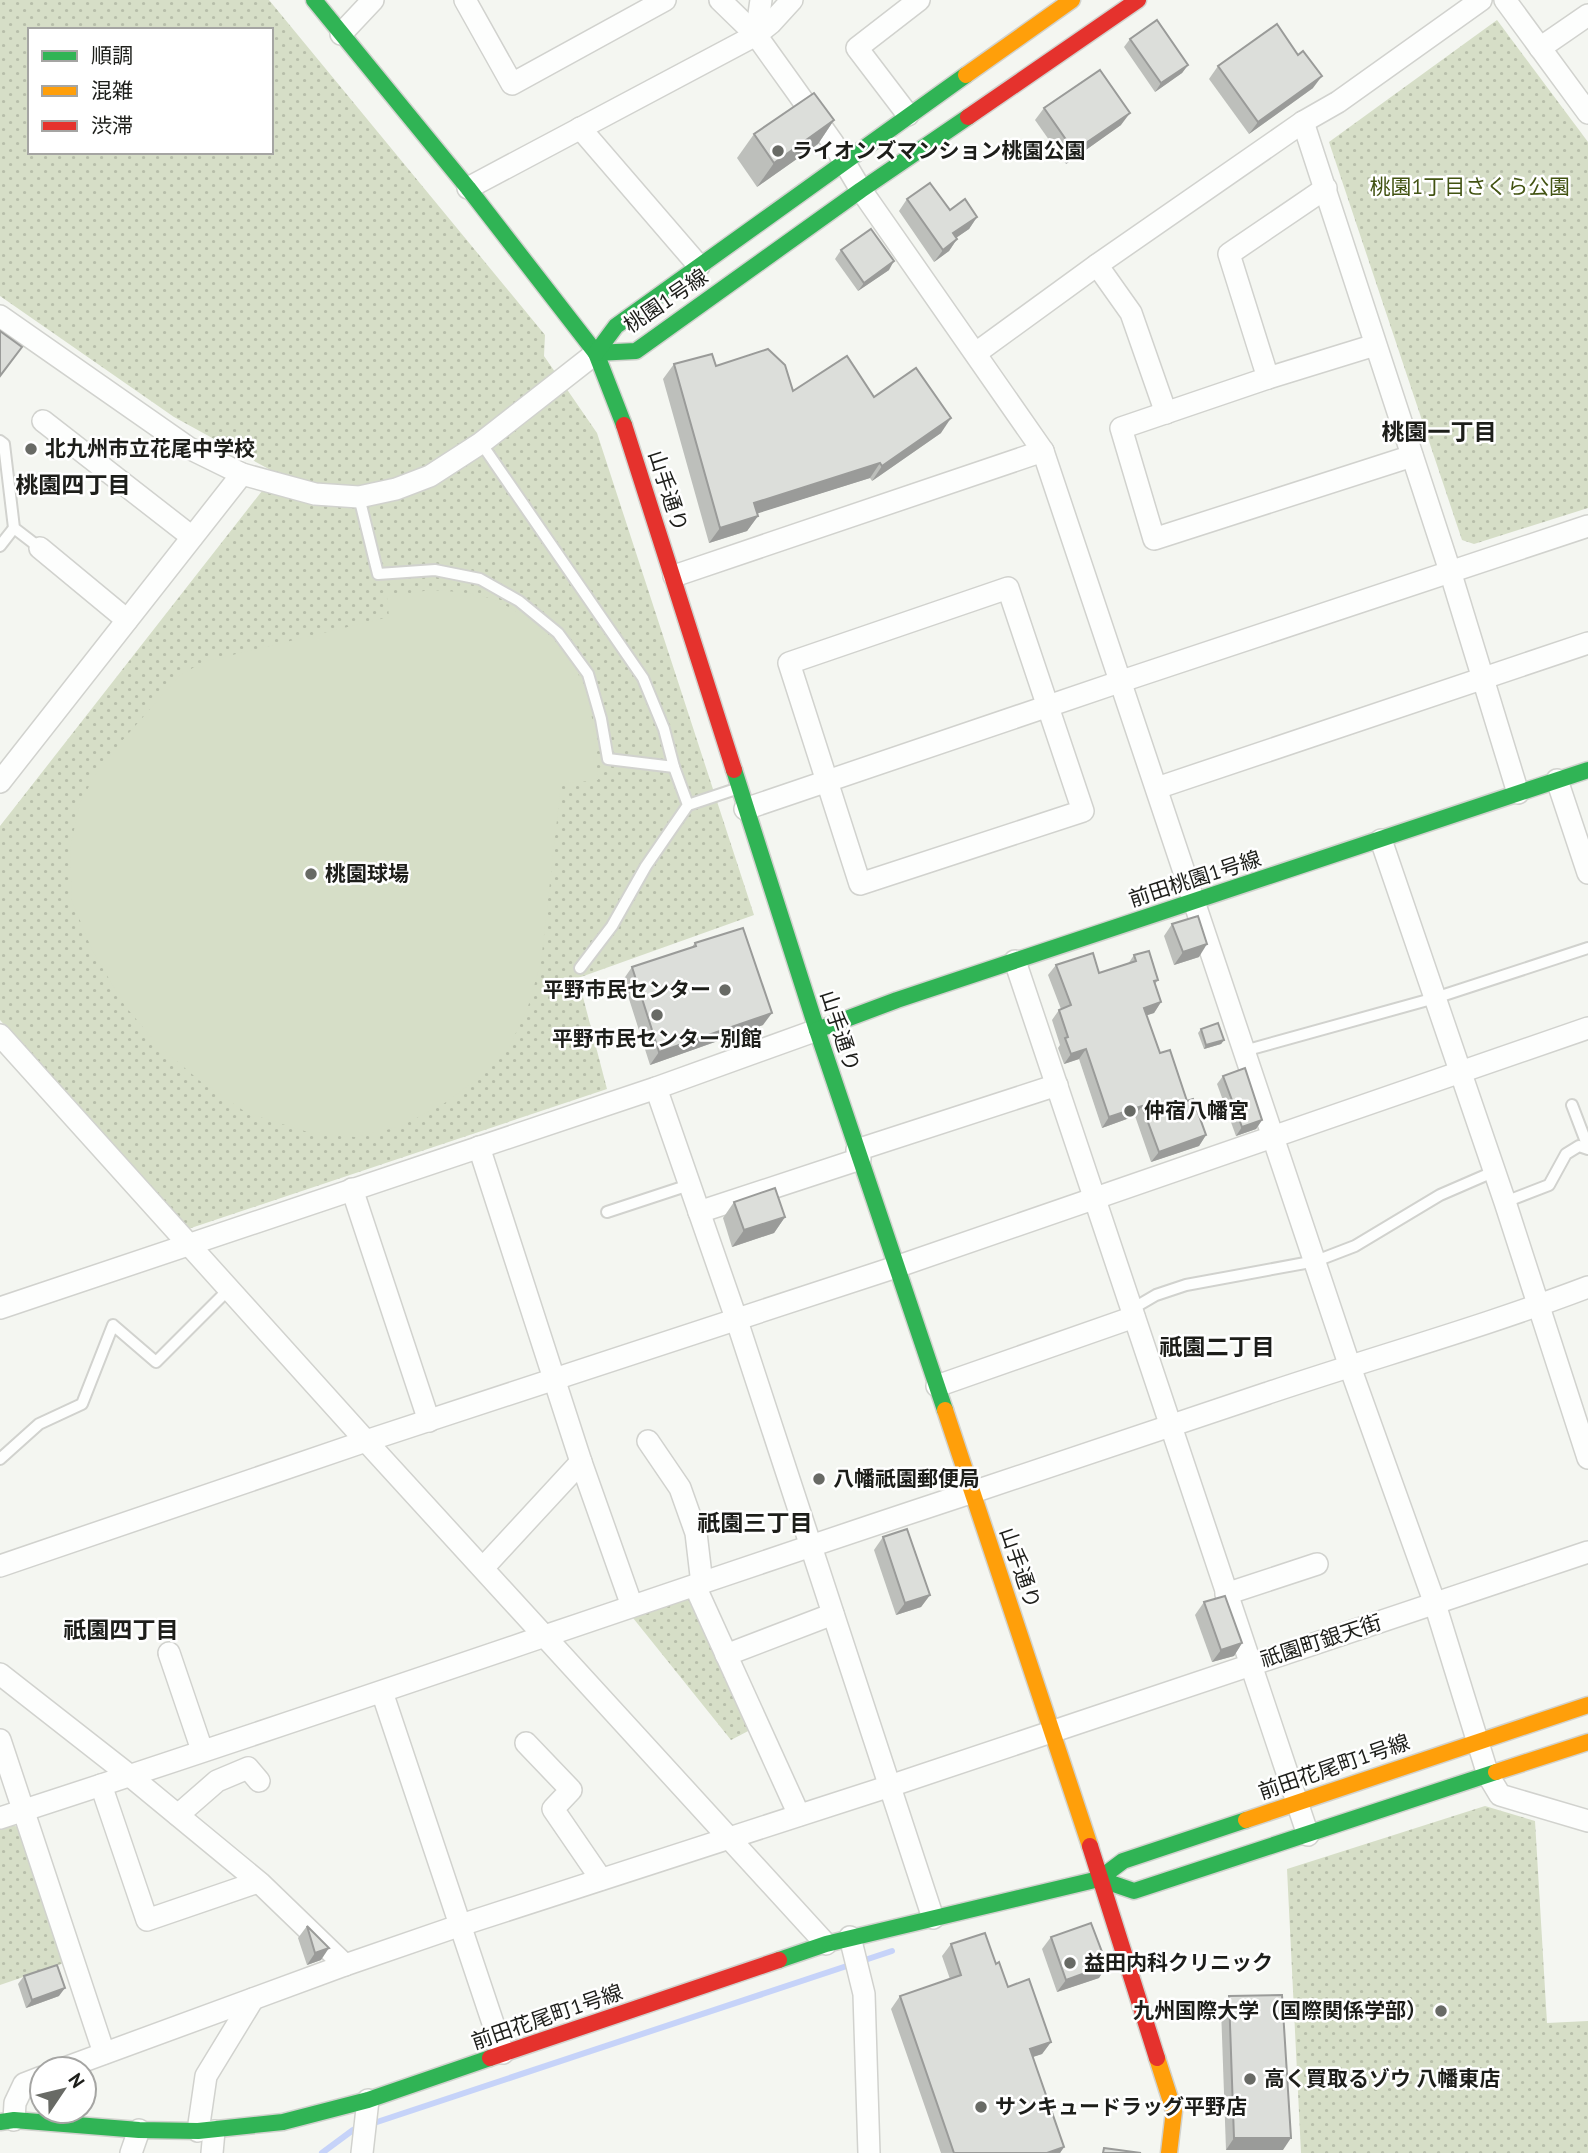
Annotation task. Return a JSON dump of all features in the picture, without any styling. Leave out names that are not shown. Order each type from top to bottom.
[{"type":"street","name":"山手通り","points":[[314,0],[468,188],[596,353],[631,444],[817,1030],[1053,1730],[1174,2112],[1169,2153]]},
{"type":"street","points":[[341,34],[373,0]]},
{"type":"street","points":[[465,0],[512,84],[665,0]]},
{"type":"street","points":[[720,0],[756,35],[834,143],[861,190],[1043,451],[1350,1367],[1435,1604],[1488,1775],[1500,1795],[1588,1821]]},
{"type":"street","points":[[756,35],[761,0]]},
{"type":"street","points":[[468,188],[756,35],[792,0]]},
{"type":"street","points":[[908,115],[857,48],[919,0]]},
{"type":"street","name":"桃園1号線","points":[[596,353],[636,351],[861,190],[1138,0]]},
{"type":"street","points":[[976,353],[1097,264],[1303,122],[1338,102],[1481,0]]},
{"type":"street","points":[[1505,0],[1588,113]]},
{"type":"street","points":[[1069,1],[1091,33]]},
{"type":"street","name":"桃園1号線","points":[[596,353],[616,326],[1069,1]]},
{"type":"street","points":[[1540,48],[1588,15]]},
{"type":"street","points":[[1303,122],[1450,571],[1518,793]]},
{"type":"street","points":[[580,128],[699,266]]},
{"type":"street","points":[[1268,378],[1229,254],[1326,188]]},
{"type":"street","points":[[1097,264],[1130,313],[1166,413]]},
{"type":"street","points":[[0,316],[189,448],[242,474],[315,494],[359,497],[396,489],[430,476],[481,443],[596,353]]},
{"type":"street","points":[[1376,345],[1121,428],[1154,539],[1412,456]]},
{"type":"street","points":[[43,421],[192,537]]},
{"type":"street","points":[[674,576],[1043,451]]},
{"type":"street","points":[[0,782],[242,474]]},
{"type":"street","points":[[746,810],[1588,526]]},
{"type":"street","points":[[40,548],[127,620]]},
{"type":"street","points":[[1008,588],[1083,811],[860,884],[827,781],[789,663],[1008,588]]},
{"type":"street","points":[[1157,788],[1588,643]]},
{"type":"street","name":"前田桃園1号線","points":[[817,1030],[1015,961],[1588,770]]},
{"type":"street","points":[[1557,780],[1588,873]]},
{"type":"street","points":[[1381,839],[1436,998],[1459,1074],[1505,1202],[1588,1458]]},
{"type":"street","points":[[1015,961],[1308,1835]]},
{"type":"street","points":[[0,1566],[366,1441],[896,1266],[1588,1028]]},
{"type":"street","points":[[0,1308],[656,1088],[817,1030]]},
{"type":"street","points":[[0,1035],[366,1441],[826,1944]]},
{"type":"street","points":[[699,1212],[1057,1084]]},
{"type":"street","points":[[656,1088],[736,1318],[933,1918]]},
{"type":"street","points":[[480,1147],[581,1462],[632,1606]]},
{"type":"street","points":[[352,1189],[429,1421]]},
{"type":"street","points":[[0,1818],[382,1692],[545,1634],[1538,1306],[1588,1287]]},
{"type":"street","points":[[937,1386],[1133,1313]]},
{"type":"street","points":[[648,1441],[680,1488],[696,1533],[698,1585],[726,1655],[799,1815]]},
{"type":"street","points":[[483,1567],[581,1462]]},
{"type":"street","name":"祇園町銀天街","points":[[98,2055],[461,1925],[890,1786],[1588,1552]]},
{"type":"street","points":[[1226,1594],[1317,1564]]},
{"type":"street","points":[[726,1655],[833,1614]]},
{"type":"street","points":[[169,1653],[202,1750]]},
{"type":"street","points":[[0,1674],[129,1775],[258,1882],[345,1965]]},
{"type":"street","points":[[382,1692],[503,2053]]},
{"type":"street","name":"前田花尾町1号線","points":[[7,2121],[139,2130],[206,2131],[283,2122],[365,2126],[503,2053],[826,1944],[854,1955],[933,1918],[1099,1879],[1123,1861],[1588,1705]]},
{"type":"street","points":[[0,1740],[104,2053]]},
{"type":"street","points":[[1099,1879],[1134,1891],[1588,1742]]},
{"type":"street","points":[[527,1743],[571,1790],[553,1809],[601,1880]]},
{"type":"street","points":[[178,1815],[217,1781],[248,1768],[260,1781]]},
{"type":"street","points":[[101,1786],[147,1920],[258,1882]]},
{"type":"street","points":[[854,1955],[864,1994],[869,2153]]},
{"type":"street","points":[[212,2153],[206,2131],[206,2076],[253,1998]]},
{"type":"street","points":[[7,2121],[24,2084],[28,2082]]},
{"type":"street","points":[[131,2153],[139,2130]]},
{"type":"lane","points":[[0,441],[4,444],[15,528],[40,548]]},
{"type":"lane","points":[[481,443],[643,678],[664,729],[688,805]]},
{"type":"lane","points":[[359,497],[378,573],[435,570],[480,579],[519,601],[558,633],[589,674],[608,759],[674,767]]},
{"type":"lane","points":[[0,546],[15,528]]},
{"type":"lane","points":[[580,968],[612,926],[646,866],[688,805],[739,788]]},
{"type":"lane","points":[[1244,1051],[1436,998],[1588,947]]},
{"type":"lane","points":[[1572,1105],[1588,1148]]},
{"type":"lane","points":[[1505,1202],[1549,1185],[1566,1154],[1579,1146],[1588,1148]]},
{"type":"lane","points":[[1133,1313],[1156,1295],[1186,1285],[1316,1261],[1355,1246],[1440,1195],[1493,1172]]},
{"type":"lane","points":[[607,1212],[689,1185]]},
{"type":"lane","points":[[0,1459],[39,1424],[82,1404],[113,1325],[156,1362],[230,1288]]},
{"type":"green space","points":[[0,0],[269,0],[545,335],[544,356],[597,433],[754,915],[578,978],[607,1089],[188,1229],[0,1020],[0,826],[276,473],[174,417],[0,296]]},
{"type":"green space","name":"桃園1丁目さくら公園","points":[[1497,20],[1588,142],[1588,508],[1474,544],[1462,540],[1329,142]]},
{"type":"green space","name":"桃園球場","points":[[430,590],[489,598],[528,619],[561,650],[578,674],[588,699],[598,780],[561,784],[541,962],[527,1010],[508,1049],[480,1077],[442,1105],[399,1127],[355,1137],[311,1133],[247,1113],[200,1081],[158,1045],[125,1006],[92,950],[72,901],[70,848],[80,803],[100,766],[179,676],[203,662],[389,617],[387,597]]},
{"type":"green space","points":[[690,1594],[752,1729],[731,1740],[629,1613]]},
{"type":"green space","name":"九州国際大学（国際関係学部）","points":[[1485,1806],[1535,1821],[1547,2023],[1588,2021],[1588,2153],[1301,2153],[1287,1869]]},
{"type":"green space","points":[[10,1823],[21,1829],[64,1963],[0,1985],[0,1826]]},
{"type":"building","points":[[1157,20],[1188,65],[1161,83],[1130,39]]},
{"type":"building","points":[[1277,24],[1298,55],[1303,51],[1322,76],[1258,122],[1218,66]]},
{"type":"building","points":[[1100,70],[1130,113],[1074,151],[1044,108]]},
{"type":"building","points":[[814,93],[834,120],[774,163],[754,134]]},
{"type":"building","points":[[930,183],[950,210],[965,199],[977,217],[953,233],[957,239],[943,250],[907,199]]},
{"type":"building","points":[[871,229],[894,261],[864,283],[841,250]]},
{"type":"building","points":[[0,331],[22,347],[0,376]]},
{"type":"building","points":[[768,349],[785,365],[793,391],[847,356],[874,397],[916,368],[951,418],[882,466],[880,463],[754,503],[758,516],[720,528],[674,364],[712,354],[716,366]]},
{"type":"building","points":[[1198,916],[1207,944],[1183,952],[1172,924]]},
{"type":"building","points":[[743,928],[772,1013],[659,1052],[632,967]]},
{"type":"building","points":[[1149,951],[1158,980],[1154,981],[1161,1002],[1144,1008],[1160,1053],[1170,1050],[1187,1101],[1193,1099],[1206,1135],[1159,1152],[1142,1106],[1109,1117],[1086,1049],[1071,1054],[1059,1010],[1071,1005],[1056,965],[1093,953],[1099,973],[1136,961],[1134,955]]},
{"type":"building","points":[[1218,1023],[1224,1040],[1206,1045],[1201,1029]]},
{"type":"building","points":[[1245,1068],[1262,1120],[1242,1127],[1223,1076]]},
{"type":"building","points":[[775,1188],[785,1217],[744,1230],[734,1202]]},
{"type":"building","points":[[907,1529],[930,1595],[905,1603],[883,1537]]},
{"type":"building","points":[[1225,1596],[1242,1643],[1221,1650],[1204,1602]]},
{"type":"building","points":[[1091,1923],[1107,1965],[1066,1980],[1051,1937]]},
{"type":"building","points":[[307,1926],[329,1948],[315,1953]]},
{"type":"building","name":"サンキュードラッグ平野店","points":[[985,1933],[1008,1987],[1029,1979],[1051,2042],[1030,2049],[1064,2147],[1047,2153],[954,2153],[900,1996],[961,1975],[951,1944]]},
{"type":"building","points":[[57,1965],[65,1988],[32,2000],[24,1976]]},
{"type":"building","name":"高く買取るゾウ 八幡東店","points":[[1282,1995],[1291,2138],[1234,2138],[1229,1996]]},
{"type":"building","points":[[1104,2148],[1141,2153],[1103,2153]]},
{"type":"waterway","points":[[371,2124],[892,1951]]},
{"type":"waterway","points":[[322,2153],[360,2127]]},
{"type":"traffic: fast","points":[[314,0],[468,188],[596,353],[624,425]]},
{"type":"traffic: fast","points":[[596,353],[616,326],[966,75]]},
{"type":"traffic: fast","points":[[596,353],[636,351],[968,117]]},
{"type":"traffic: fast","points":[[734,770],[817,1030],[945,1410]]},
{"type":"traffic: fast","points":[[817,1030],[897,1000],[1588,770]]},
{"type":"traffic: fast","points":[[1246,1820],[1123,1861],[1099,1879],[1134,1891],[1496,1772]]},
{"type":"traffic: fast","points":[[779,1960],[826,1944],[1099,1879]]},
{"type":"traffic: fast","points":[[0,2122],[14,2120],[139,2130],[198,2131],[283,2122],[368,2100],[490,2058]]},
{"type":"traffic: slow","points":[[966,75],[1072,0]]},
{"type":"traffic: slow","points":[[945,1410],[1090,1846]]},
{"type":"traffic: slow","points":[[1246,1820],[1588,1705]]},
{"type":"traffic: slow","points":[[1496,1772],[1588,1742]]},
{"type":"traffic: slow","points":[[1157,2058],[1174,2111],[1169,2153]]},
{"type":"traffic: jam","points":[[968,117],[1138,0]]},
{"type":"traffic: jam","points":[[624,425],[734,770]]},
{"type":"traffic: jam","points":[[1090,1846],[1157,2058]]},
{"type":"traffic: jam","points":[[490,2058],[779,1960]]},
{"type":"place","name":"ライオンズマンション桃園公園","points":[[778,151]]},
{"type":"place","name":"北九州市立花尾中学校","points":[[31,449]]},
{"type":"place","name":"桃園球場","points":[[311,874]]},
{"type":"place","name":"平野市民センター","points":[[725,990]]},
{"type":"place","name":"平野市民センター別館","points":[[657,1015]]},
{"type":"place","name":"仲宿八幡宮","points":[[1130,1111]]},
{"type":"place","name":"八幡祇園郵便局","points":[[819,1479]]},
{"type":"place","name":"益田内科クリニック","points":[[1070,1963]]},
{"type":"place","name":"九州国際大学（国際関係学部）","points":[[1441,2011]]},
{"type":"place","name":"高く買取るゾウ 八幡東店","points":[[1250,2079]]},
{"type":"place","name":"サンキュードラッグ平野店","points":[[981,2107]]},
{"type":"district","name":"桃園一丁目","points":[[1439,432]]},
{"type":"district","name":"桃園四丁目","points":[[73,485]]},
{"type":"district","name":"祇園二丁目","points":[[1217,1347]]},
{"type":"district","name":"祇園三丁目","points":[[755,1523]]},
{"type":"district","name":"祇園四丁目","points":[[121,1630]]}]
